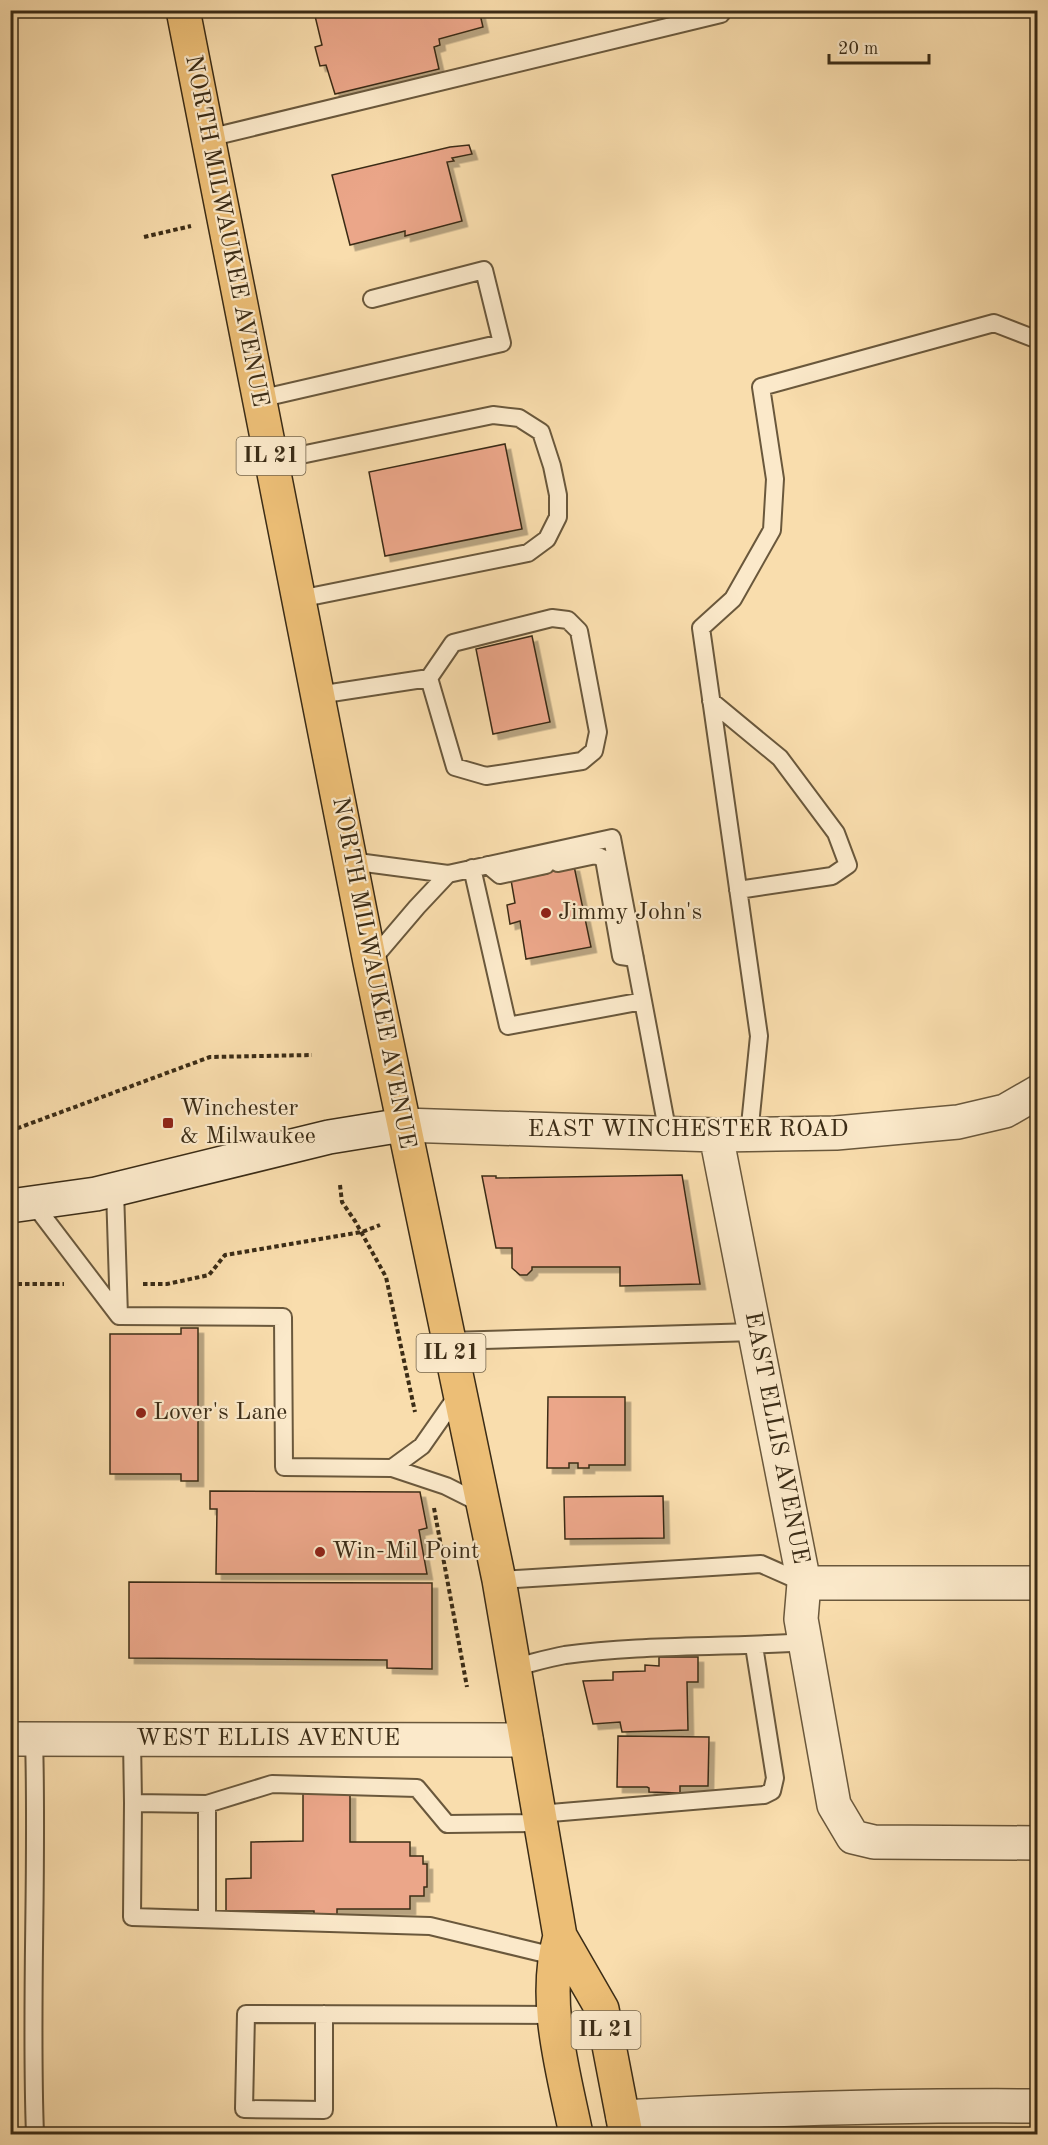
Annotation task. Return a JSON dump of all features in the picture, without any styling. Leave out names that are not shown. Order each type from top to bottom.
[{"type":"main road","name":"NORTH MILWAUKEE AVENUE","points":[[183,10],[370,962],[499,1580],[539,1818],[557,1946],[552,1995],[554,2015],[576,2134]]},
{"type":"main road","name":"NORTH MILWAUKEE AVENUE","points":[[557,1946],[602,2009],[625,2126]]},
{"type":"street","name":"EAST WINCHESTER ROAD","points":[[22,1205],[115,1190],[329,1137],[403,1125],[716,1135],[836,1133],[958,1122],[1005,1111],[1038,1092]]},
{"type":"street","name":"EAST ELLIS AVENUE","points":[[716,1135],[804,1583],[1038,1583]]},
{"type":"street","points":[[804,1583],[801,1619],[834,1805],[853,1837],[874,1842],[1038,1843]]},
{"type":"street","name":"WEST ELLIS AVENUE","points":[[22,1739],[526,1740]]},
{"type":"street","points":[[625,2126],[760,2109],[957,2105],[1038,2106]]},
{"type":"lane","points":[[207,138],[721,14]]},
{"type":"lane","points":[[259,399],[502,343],[484,270],[372,299]]},
{"type":"lane","points":[[749,1135],[759,1036],[701,628],[733,599],[772,530],[775,479],[761,387],[993,323],[1038,340]]},
{"type":"lane","points":[[272,461],[493,415],[519,418],[541,432],[558,495],[558,517],[547,539],[528,553],[299,599]]},
{"type":"lane","points":[[318,695],[429,678],[453,643],[552,618],[568,620],[579,631],[598,732],[594,751],[582,761],[486,776],[455,767],[429,678]]},
{"type":"lane","points":[[711,701],[780,758],[836,834],[848,865],[832,876],[738,890]]},
{"type":"lane","points":[[351,861],[448,874],[612,838],[668,1134]]},
{"type":"lane","points":[[480,866],[500,875],[596,855],[604,859],[621,956],[635,958]]},
{"type":"lane","points":[[480,866],[508,1026],[644,1001]]},
{"type":"lane","points":[[370,962],[448,874]]},
{"type":"lane","points":[[115,1190],[120,1316]]},
{"type":"lane","points":[[22,1205],[96,1284],[120,1316]]},
{"type":"lane","points":[[120,1316],[283,1317],[284,1467],[392,1468],[446,1486],[484,1505]]},
{"type":"lane","points":[[449,1341],[755,1332]]},
{"type":"lane","points":[[392,1468],[422,1446],[460,1392]]},
{"type":"lane","points":[[499,1580],[761,1564],[804,1583]]},
{"type":"lane","points":[[515,1667],[563,1656],[624,1650],[805,1642]]},
{"type":"lane","points":[[133,1803],[207,1804],[272,1784],[417,1788],[447,1824],[539,1818],[764,1795],[772,1791],[775,1778],[754,1646]]},
{"type":"lane","points":[[22,1739],[36,1806],[32,2069],[35,2134]]},
{"type":"lane","points":[[132,1739],[132,1917],[430,1926],[557,1946]]},
{"type":"lane","points":[[207,1804],[207,1919]]},
{"type":"lane","points":[[324,2014],[324,2110],[244,2109],[246,2014],[324,2014],[554,2015]]},
{"type":"path","points":[[144,237],[224,218]]},
{"type":"path","points":[[10,1131],[210,1057],[312,1055]]},
{"type":"path","points":[[118,1284],[167,1284],[209,1275],[225,1255],[362,1232],[380,1225]]},
{"type":"path","points":[[10,1284],[96,1284]]},
{"type":"building","points":[[331,10],[479,10],[483,27],[439,39],[440,45],[434,47],[439,69],[335,94],[326,65],[320,66],[315,47],[322,45],[315,16],[322,15],[322,13]]},
{"type":"building","points":[[675,10],[718,10],[677,21]]},
{"type":"building","points":[[469,145],[472,154],[452,158],[454,161],[447,162],[462,221],[405,236],[405,231],[350,245],[332,175],[450,147]]},
{"type":"building","points":[[505,444],[522,529],[385,556],[369,472]]},
{"type":"building","points":[[532,636],[550,722],[493,734],[476,649]]},
{"type":"building","name":"Jimmy John's","points":[[545,864],[574,866],[591,947],[526,959],[520,921],[510,924],[507,905],[515,903],[511,880],[547,874]]},
{"type":"building","points":[[682,1175],[700,1284],[620,1286],[620,1267],[532,1267],[527,1275],[520,1275],[512,1268],[512,1248],[496,1248],[482,1176],[496,1176],[496,1178]]},
{"type":"building","points":[[181,1328],[198,1328],[198,1481],[181,1481],[181,1474],[110,1474],[110,1334],[181,1334]]},
{"type":"building","points":[[548,1397],[625,1397],[625,1465],[589,1465],[589,1468],[578,1468],[578,1463],[569,1463],[569,1468],[547,1468]]},
{"type":"building","name":"Win-Mil Point","points":[[210,1491],[420,1492],[427,1528],[419,1530],[427,1574],[216,1574],[217,1509],[210,1509]]},
{"type":"building","points":[[663,1496],[664,1538],[565,1539],[564,1497]]},
{"type":"building","points":[[129,1582],[432,1583],[432,1669],[387,1668],[387,1660],[129,1658]]},
{"type":"building","points":[[659,1657],[698,1657],[698,1682],[687,1682],[688,1730],[622,1732],[620,1722],[593,1724],[583,1681],[613,1680],[613,1672],[645,1671],[645,1665],[659,1666]]},
{"type":"building","points":[[618,1736],[709,1737],[708,1786],[680,1786],[680,1793],[649,1792],[647,1787],[617,1787]]},
{"type":"building","points":[[303,1793],[350,1793],[350,1842],[410,1842],[410,1856],[423,1856],[423,1864],[427,1864],[427,1887],[424,1887],[424,1896],[410,1896],[410,1909],[337,1909],[337,1917],[314,1917],[314,1911],[226,1911],[226,1879],[251,1878],[251,1842],[303,1841]]},
{"type":"place","name":"Jimmy John's","points":[[546,913]]},
{"type":"place","name":"Winchester & Milwaukee","points":[[168,1123]]},
{"type":"place","name":"Lover's Lane","points":[[141,1413]]},
{"type":"place","name":"Win-Mil Point","points":[[320,1552]]}]
